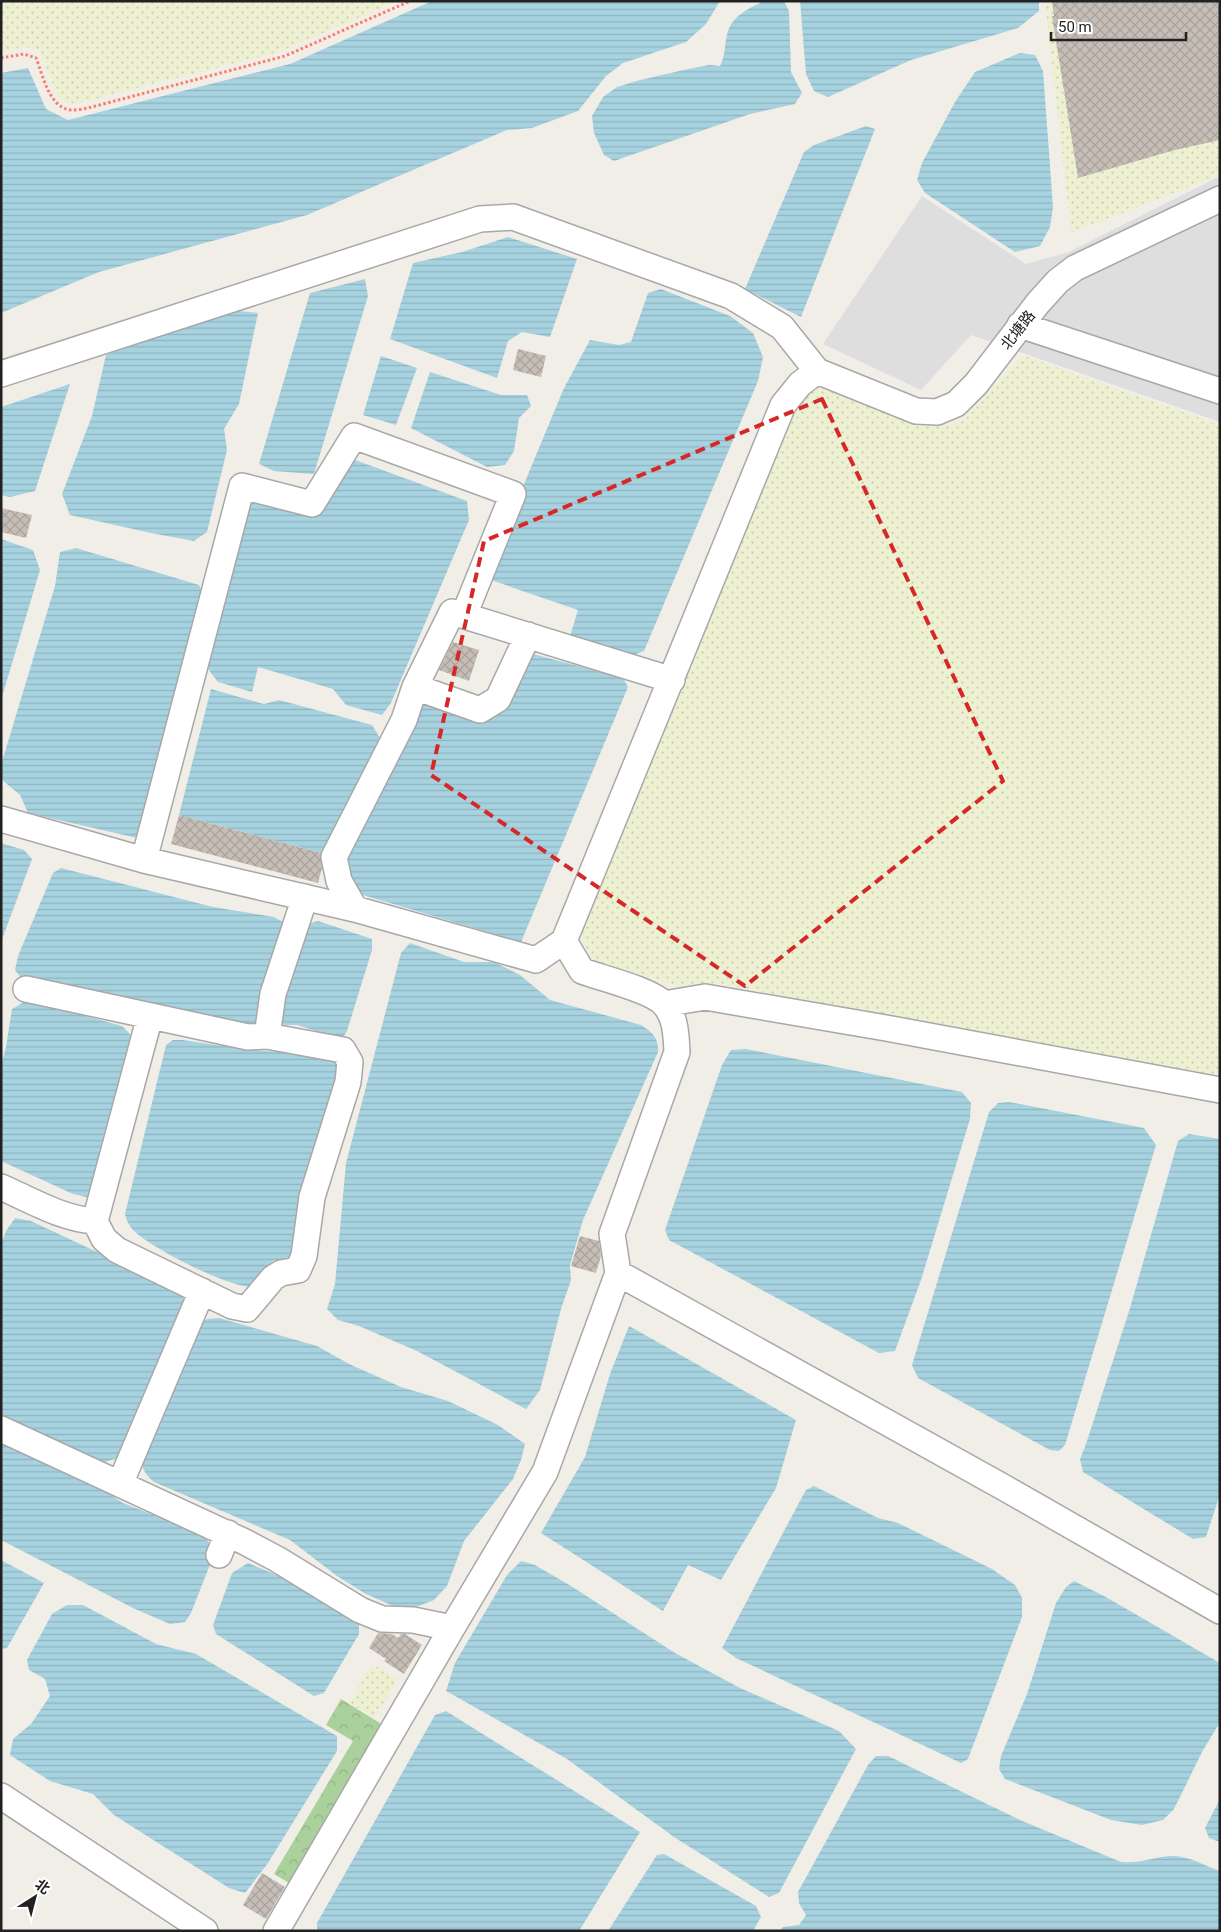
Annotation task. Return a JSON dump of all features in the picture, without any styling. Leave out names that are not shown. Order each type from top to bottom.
[{"type":"street","name":"北塘路","points":[[817,372],[916,411],[937,412],[956,404],[976,384],[1020,325],[1058,281],[1075,268],[1220,199]]},
{"type":"street","points":[[1,374],[480,219],[513,217],[731,296],[782,327],[817,372],[800,384],[783,405],[564,942],[536,960],[355,909],[144,860],[1,819]]},
{"type":"street","points":[[1020,325],[1220,391]]},
{"type":"street","points":[[144,860],[242,486],[312,504],[354,436],[513,494],[464,615]]},
{"type":"street","points":[[355,909],[340,881],[334,857],[404,720],[415,687],[452,612],[672,680]]},
{"type":"street","points":[[415,687],[480,710],[498,698],[528,635]]},
{"type":"street","points":[[267,1036],[273,994],[305,897]]},
{"type":"street","points":[[276,1931],[545,1472],[618,1273],[612,1234],[677,1052],[675,1026],[664,1004],[647,993],[582,971],[564,942]]},
{"type":"street","points":[[26,989],[150,1016],[248,1038],[267,1036],[343,1050],[350,1062],[348,1082],[312,1197],[304,1256],[298,1270],[273,1278],[247,1309],[232,1306],[117,1250],[104,1239],[94,1221],[150,1016]]},
{"type":"street","points":[[664,1004],[705,997],[896,1029],[1220,1090]]},
{"type":"street","points":[[1,1187],[81,1221],[94,1221]]},
{"type":"street","points":[[618,1273],[1003,1487],[1220,1611]]},
{"type":"street","points":[[120,1484],[202,1291]]},
{"type":"street","points":[[1,1429],[120,1484],[223,1544],[277,1559],[360,1610],[382,1619],[413,1620],[452,1628]]},
{"type":"street","points":[[1,1796],[205,1931]]},
{"type":"path","points":[[1,58],[24,54],[36,58],[51,96],[60,106],[71,110],[88,108],[284,56],[410,1]]},
{"type":"highlighted area","points":[[822,399],[1003,781],[745,986],[431,775],[484,541]]},
{"type":"shaded area","points":[[1220,176],[1220,422],[971,335],[921,390],[823,344],[922,196],[1026,264],[1069,252]]},
{"type":"green space","points":[[1,1],[397,1],[279,52],[75,104],[63,100],[56,93],[40,51],[26,47],[1,51]]},
{"type":"green space","points":[[1045,1],[1220,1],[1220,175],[1071,233]]},
{"type":"green space","points":[[1022,355],[1220,425],[1220,1083],[716,983],[686,989],[597,961],[587,952],[583,939],[582,927],[796,405],[804,392],[819,387],[834,389],[928,425],[950,425],[965,419]]},
{"type":"green space","points":[[372,1664],[398,1679],[375,1718],[349,1703]]},
{"type":"green space","points":[[341,1699],[383,1725],[289,1883],[274,1874],[353,1741],[326,1725]]},
{"type":"water","points":[[432,1],[720,1],[706,24],[686,42],[623,63],[606,76],[578,111],[532,128],[507,130],[307,215],[99,272],[1,313],[1,73],[28,68],[46,109],[68,120],[290,64]]},
{"type":"water","points":[[764,1],[784,1],[789,11],[791,72],[802,93],[795,104],[750,114],[614,161],[604,155],[594,133],[592,116],[603,97],[617,87],[640,80],[709,65],[720,66],[727,35],[732,23],[741,14]]},
{"type":"water","points":[[800,1],[1039,1],[1039,11],[1018,28],[911,60],[828,97],[814,91],[806,74]]},
{"type":"water","points":[[1020,53],[1035,55],[1043,71],[1053,207],[1050,227],[1040,246],[1015,252],[925,193],[917,180],[922,163],[955,102],[975,72]]},
{"type":"water","points":[[866,126],[875,129],[801,317],[745,289],[804,152],[814,145]]},
{"type":"water","points":[[508,237],[577,259],[550,337],[522,332],[508,341],[497,378],[390,339],[413,263],[462,252]]},
{"type":"water","points":[[365,279],[368,296],[314,474],[274,471],[259,464],[310,293]]},
{"type":"water","points":[[661,289],[730,316],[753,333],[763,357],[758,381],[644,651],[631,656],[569,639],[578,610],[485,578],[564,388],[590,340],[619,345],[631,342],[648,293]]},
{"type":"water","points":[[229,310],[258,313],[239,404],[224,429],[227,450],[207,532],[194,541],[70,515],[62,494],[92,416],[106,355]]},
{"type":"water","points":[[381,356],[417,368],[396,425],[363,415]]},
{"type":"water","points":[[430,372],[501,395],[527,395],[531,406],[519,418],[514,451],[505,465],[487,467],[411,428]]},
{"type":"water","points":[[70,384],[35,491],[10,497],[1,495],[1,407]]},
{"type":"water","points":[[347,457],[467,501],[469,520],[391,703],[382,715],[346,705],[333,689],[258,667],[252,692],[218,682],[208,669],[251,501],[308,515]]},
{"type":"water","points":[[1,539],[33,550],[40,570],[1,700]]},
{"type":"water","points":[[76,548],[199,585],[205,598],[137,838],[28,813],[20,795],[1,779],[1,765],[55,586],[60,552]]},
{"type":"water","points":[[533,654],[623,678],[628,687],[521,942],[356,893],[342,864],[422,702],[480,716]]},
{"type":"water","points":[[211,689],[264,704],[279,700],[372,725],[383,743],[325,854],[179,815]]},
{"type":"water","points":[[1,843],[24,850],[32,859],[1,942]]},
{"type":"water","points":[[61,868],[213,907],[274,917],[283,922],[283,940],[255,1029],[21,978],[15,970],[18,956],[53,873]]},
{"type":"water","points":[[318,921],[372,939],[372,950],[347,1031],[342,1039],[297,1025],[284,1025],[276,1015],[304,925]]},
{"type":"water","points":[[410,943],[464,962],[494,962],[520,975],[550,1000],[641,1025],[651,1033],[657,1043],[658,1052],[583,1220],[570,1265],[571,1280],[561,1309],[540,1390],[526,1409],[417,1351],[359,1326],[338,1320],[327,1309],[335,1284],[346,1163],[401,953]]},
{"type":"water","points":[[32,1001],[122,1026],[130,1034],[132,1047],[90,1198],[73,1194],[1,1161],[1,1066],[12,1009],[22,1003]]},
{"type":"water","points":[[173,1040],[251,1050],[315,1054],[343,1061],[304,1190],[292,1254],[289,1260],[283,1262],[274,1260],[267,1266],[254,1287],[243,1286],[210,1275],[173,1257],[134,1231],[129,1225],[125,1214],[166,1045]]},
{"type":"water","points":[[746,1049],[962,1092],[971,1103],[970,1119],[921,1280],[895,1351],[879,1353],[669,1240],[665,1230],[722,1065],[731,1050]]},
{"type":"water","points":[[1009,1102],[1144,1128],[1156,1145],[1065,1445],[1059,1451],[1050,1450],[918,1378],[912,1365],[989,1112],[998,1103]]},
{"type":"water","points":[[1189,1134],[1220,1139],[1220,1494],[1206,1537],[1193,1539],[1083,1472],[1080,1459],[1130,1308],[1178,1141]]},
{"type":"water","points":[[15,1218],[31,1221],[174,1288],[185,1297],[187,1310],[118,1458],[105,1462],[1,1418],[1,1245],[6,1231]]},
{"type":"water","points":[[219,1318],[317,1346],[349,1364],[401,1387],[448,1401],[498,1425],[525,1444],[513,1479],[464,1541],[447,1586],[434,1600],[419,1606],[400,1609],[366,1594],[337,1576],[290,1540],[154,1482],[147,1474],[143,1468],[146,1451],[189,1357],[199,1324],[207,1319]]},
{"type":"water","points":[[629,1326],[796,1420],[776,1488],[721,1580],[688,1565],[663,1611],[541,1533],[585,1457],[610,1374]]},
{"type":"water","points":[[1,1440],[86,1478],[123,1503],[194,1531],[208,1541],[213,1557],[191,1613],[185,1622],[170,1624],[135,1609],[1,1540]]},
{"type":"water","points":[[814,1486],[878,1518],[898,1523],[992,1569],[1015,1585],[1022,1598],[1022,1617],[968,1759],[961,1763],[736,1658],[722,1648],[806,1490]]},
{"type":"water","points":[[1,1560],[44,1583],[7,1648],[1,1649]]},
{"type":"water","points":[[521,1561],[535,1565],[675,1653],[740,1688],[839,1731],[856,1749],[779,1893],[769,1897],[674,1837],[567,1759],[446,1691],[455,1663],[507,1575]]},
{"type":"water","points":[[248,1563],[295,1583],[359,1622],[359,1634],[324,1693],[314,1696],[216,1634],[213,1625],[232,1573]]},
{"type":"water","points":[[1074,1581],[1104,1596],[1220,1663],[1220,1722],[1202,1752],[1174,1809],[1163,1820],[1142,1825],[1111,1820],[1005,1779],[999,1769],[1001,1756],[1027,1694],[1056,1603],[1066,1587]]},
{"type":"water","points":[[67,1605],[83,1605],[156,1644],[196,1654],[337,1736],[337,1751],[268,1863],[245,1893],[229,1888],[114,1815],[93,1794],[50,1781],[10,1755],[13,1739],[31,1724],[50,1696],[45,1679],[29,1670],[27,1660],[52,1614]]},
{"type":"water","points":[[446,1711],[640,1832],[579,1931],[317,1931],[317,1923],[435,1715]]},
{"type":"water","points":[[876,1756],[888,1756],[1020,1820],[1121,1862],[1177,1856],[1220,1871],[1220,1931],[780,1931],[783,1927],[799,1925],[806,1915],[799,1903],[798,1892],[868,1765]]},
{"type":"water","points":[[1220,1799],[1220,1842],[1209,1838],[1205,1828]]},
{"type":"water","points":[[664,1854],[756,1906],[761,1917],[753,1931],[608,1931],[657,1855]]},
{"type":"building","points":[[1052,1],[1220,1],[1220,140],[1175,150],[1078,178],[1052,16],[1054,16]]},
{"type":"building","points":[[518,349],[546,356],[541,377],[513,370]]},
{"type":"building","points":[[1,508],[32,515],[26,538],[1,532]]},
{"type":"building","points":[[453,642],[479,650],[469,681],[439,670]]},
{"type":"building","points":[[179,815],[321,853],[322,868],[318,883],[171,844]]},
{"type":"building","points":[[580,1236],[599,1241],[601,1256],[596,1273],[571,1266]]},
{"type":"building","points":[[378,1633],[392,1634],[398,1638],[401,1634],[405,1634],[422,1645],[404,1674],[369,1648]]},
{"type":"building","points":[[262,1873],[285,1887],[266,1919],[243,1905]]}]
